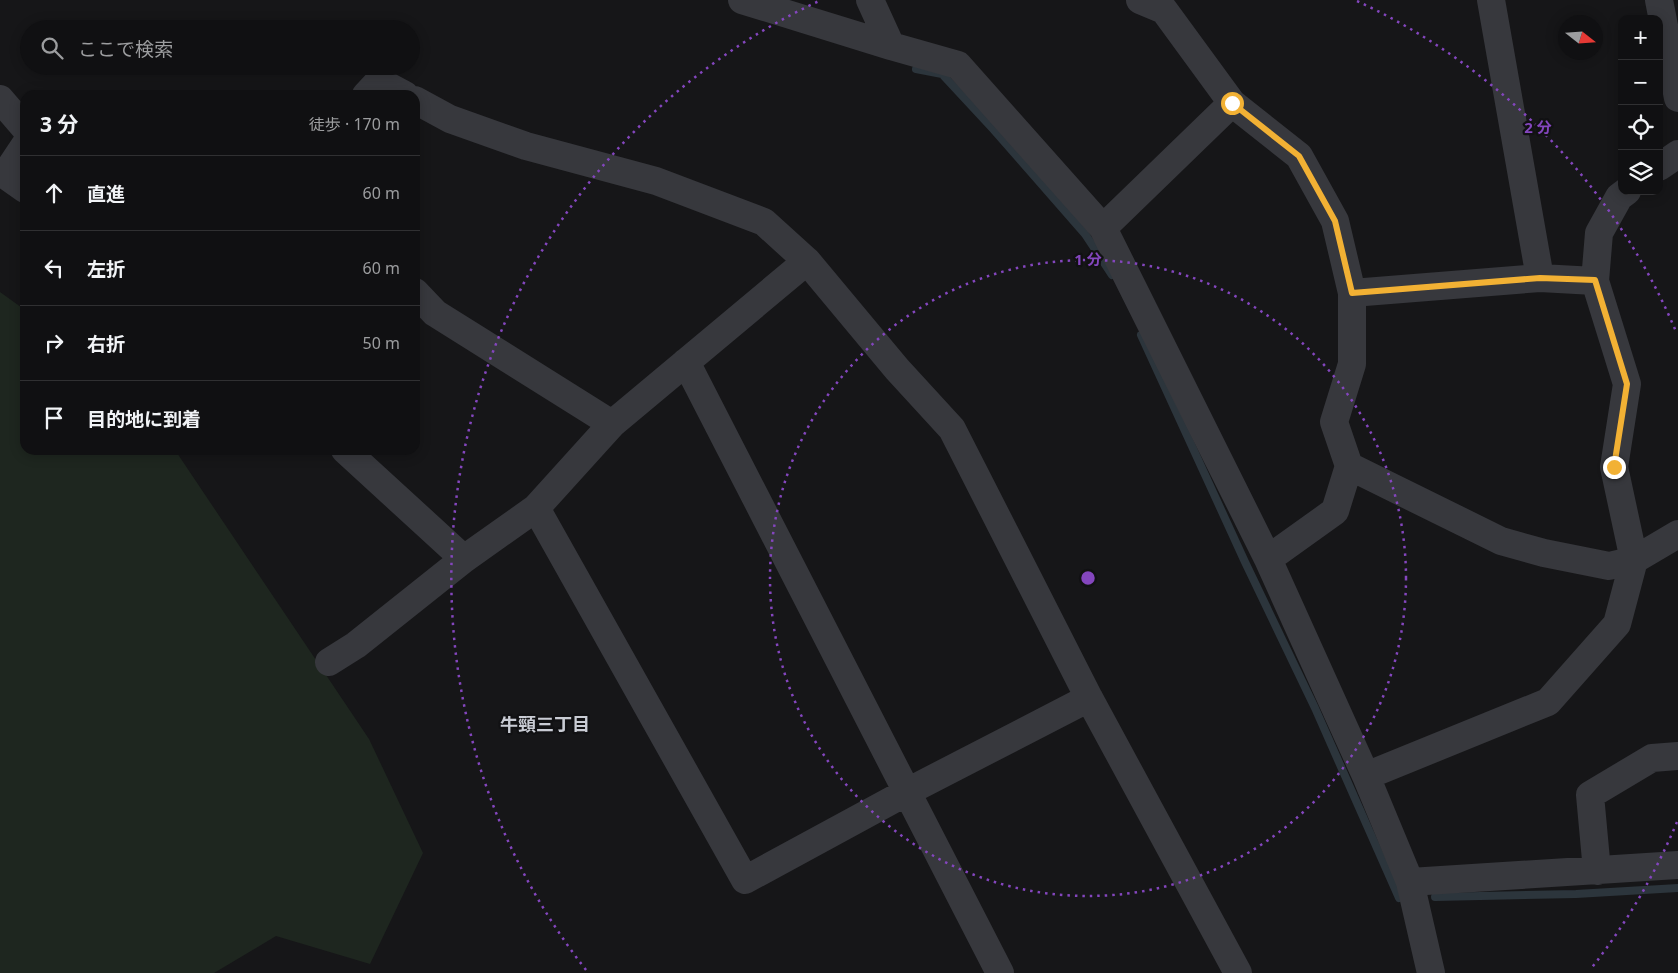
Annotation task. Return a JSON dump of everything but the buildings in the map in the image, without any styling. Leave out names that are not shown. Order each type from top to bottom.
[{"type":"street","points":[[742,0],[958,65],[1103,228],[1268,559],[1366,776],[1410,882],[1431,973]]},
{"type":"street","points":[[870,0],[891,46]]},
{"type":"street","points":[[1140,0],[1164,10],[1232,103],[1299,156],[1335,221],[1352,293],[1352,364],[1334,422],[1350,466],[1335,510],[1268,559]]},
{"type":"street","points":[[1491,0],[1540,278]]},
{"type":"street","points":[[1659,0],[1678,98]]},
{"type":"street","points":[[371,90],[379,81],[396,90]]},
{"type":"street","points":[[0,99],[20,122]]},
{"type":"street","points":[[420,103],[450,119],[526,146],[656,181],[764,222],[807,261],[897,369],[952,428],[1088,698],[1238,973]]},
{"type":"street","points":[[1103,228],[1232,103]]},
{"type":"street","points":[[20,152],[5,175],[20,186]]},
{"type":"street","points":[[1663,164],[1678,154]]},
{"type":"street","points":[[1366,776],[1548,702],[1617,624],[1634,560],[1614,467],[1627,384],[1595,280],[1599,233],[1622,195]]},
{"type":"street","points":[[328,662],[356,645],[464,559],[536,508],[612,424],[807,261]]},
{"type":"street","points":[[1352,293],[1540,278],[1595,280]]},
{"type":"street","points":[[420,297],[435,313],[612,424]]},
{"type":"street","points":[[686,362],[1000,973]]},
{"type":"street","points":[[350,455],[464,559]]},
{"type":"street","points":[[1350,466],[1500,541],[1544,554],[1609,566],[1634,560],[1678,534]]},
{"type":"street","points":[[536,508],[745,880],[907,792],[1088,698]]},
{"type":"street","points":[[1597,871],[1590,795],[1652,758],[1678,756]]},
{"type":"street","points":[[1410,882],[1678,865]]},
{"type":"shaded area","points":[[0,292],[20,306],[20,455],[178,455],[369,739],[423,853],[370,964],[276,936],[214,973],[0,973]]},
{"type":"waterway","points":[[916,69],[942,74],[1085,234],[1112,275]]},
{"type":"waterway","points":[[1141,335],[1245,562],[1315,708],[1399,898]]},
{"type":"waterway","points":[[1435,897],[1576,894],[1678,888]]},
{"type":"district","name":"牛頸三丁目","points":[[545,725]]},
{"type":"route","points":[[1232,103],[1299,156],[1335,221],[1352,293],[1540,278],[1595,280],[1627,384],[1614,467]]}]
